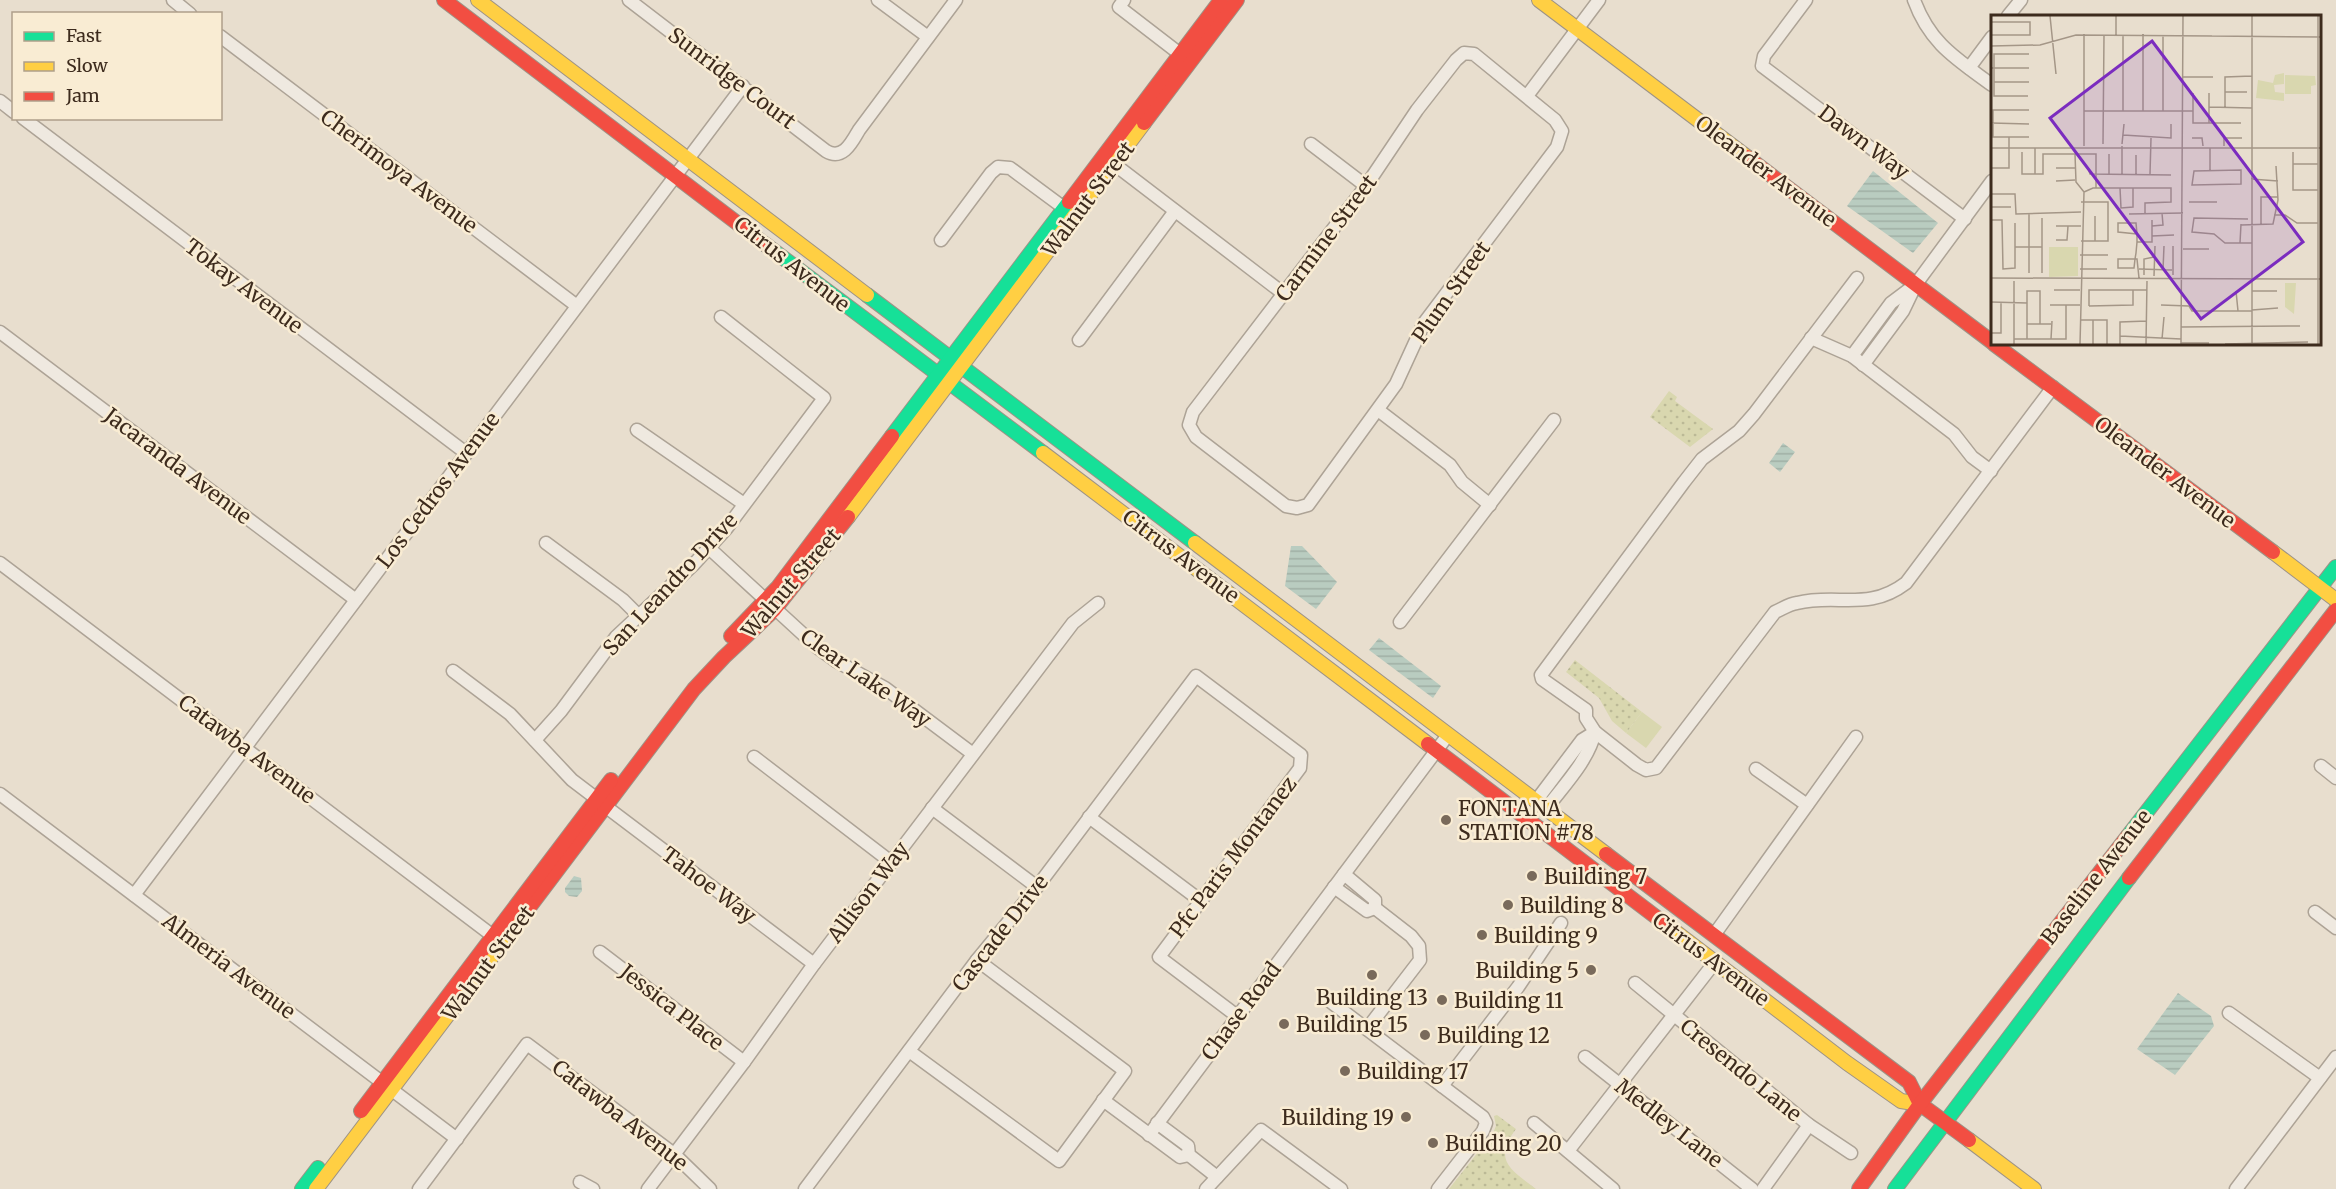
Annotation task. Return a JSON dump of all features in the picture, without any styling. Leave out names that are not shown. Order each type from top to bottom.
[{"type":"main road","name":"Citrus Avenue","points":[[444,0],[943,380],[1130,517],[1715,962],[1899,1099],[1920,1104],[2034,1189]]},
{"type":"main road","name":"Citrus Avenue","points":[[478,0],[1909,1082],[1920,1104]]},
{"type":"main road","name":"Walnut Street","points":[[316,1189],[493,936],[694,689],[770,606],[943,380],[1064,208],[1221,0]]},
{"type":"main road","name":"Walnut Street","points":[[956,362],[1114,164],[1237,0]]},
{"type":"main road","name":"Oleander Avenue","points":[[1539,0],[1991,341]]},
{"type":"main road","name":"Oleander Avenue","points":[[1997,345],[2336,600]]},
{"type":"main road","name":"Baseline Avenue","points":[[1859,1189],[1920,1104],[2336,567]]},
{"type":"main road","name":"Baseline Avenue","points":[[1895,1189],[2105,909],[2336,610]]},
{"type":"main road","name":"Walnut Street","points":[[302,1189],[387,1086],[601,802]]},
{"type":"street","points":[[173,0],[188,12]]},
{"type":"street","name":"Sunridge Court","points":[[629,0],[826,152],[836,155],[851,143],[928,37]]},
{"type":"street","points":[[878,0],[928,37],[956,0]]},
{"type":"street","points":[[1527,96],[1599,0]]},
{"type":"street","name":"Dawn Way","points":[[1806,0],[1764,56],[1762,66],[1965,219]]},
{"type":"street","points":[[1914,0],[1923,20],[1941,47],[1991,84]]},
{"type":"street","points":[[2009,15],[2021,0]]},
{"type":"street","points":[[1121,3],[1180,54]]},
{"type":"street","name":"Cherimoya Avenue","points":[[222,38],[577,306]]},
{"type":"street","points":[[1969,68],[1991,38]]},
{"type":"street","name":"Carmine Street","points":[[1297,508],[1286,506],[1196,437],[1190,425],[1193,412],[1366,186],[1406,124],[1456,60],[1464,53],[1474,54],[1527,96]]},
{"type":"street","name":"Los Cedros Avenue","points":[[134,895],[743,86]]},
{"type":"street","name":"Plum Street","points":[[1297,508],[1308,505],[1378,410],[1396,384],[1424,323],[1557,147],[1562,131],[1555,120],[1527,96]]},
{"type":"street","name":"Tokay Avenue","points":[[26,120],[466,453]]},
{"type":"street","points":[[1311,144],[1366,186]]},
{"type":"street","points":[[1114,164],[1284,294]]},
{"type":"street","points":[[942,240],[991,173],[998,167],[1010,168],[1064,208]]},
{"type":"street","points":[[1863,364],[1903,311],[1916,284],[1991,182]]},
{"type":"street","points":[[1079,340],[1175,211]]},
{"type":"street","points":[[1857,278],[1747,423],[1702,459],[1541,675],[1542,679],[1586,710],[1586,718],[1595,732],[1637,765],[1646,770],[1656,768],[1775,612],[1796,603],[1866,600],[1894,592],[1906,583],[2053,387]]},
{"type":"street","points":[[1852,356],[1891,303],[1916,284]]},
{"type":"street","name":"San Leandro Drive","points":[[535,740],[561,711],[616,637],[709,548],[824,398],[720,317]]},
{"type":"street","points":[[1879,319],[1891,327]]},
{"type":"street","name":"Jacaranda Avenue","points":[[0,332],[356,600]]},
{"type":"street","points":[[1811,338],[1852,356],[1863,364],[1954,434],[1972,457],[1991,471]]},
{"type":"street","points":[[1378,410],[1450,465],[1462,482],[1490,505]]},
{"type":"street","points":[[1400,622],[1554,420]]},
{"type":"street","points":[[638,430],[744,504]]},
{"type":"street","points":[[546,543],[623,600],[639,616]]},
{"type":"street","name":"Clear Lake Way","points":[[709,548],[770,606],[827,655],[885,688],[973,754]]},
{"type":"street","name":"Catawba Avenue","points":[[0,563],[493,936]]},
{"type":"street","name":"Allison Way","points":[[648,1189],[744,1062],[814,964],[1073,623],[1098,603]]},
{"type":"street","name":"Tahoe Way","points":[[453,671],[510,714],[572,780],[814,964]]},
{"type":"street","name":"Cascade Drive","points":[[805,1189],[1196,676],[1301,755]]},
{"type":"street","points":[[1541,805],[1588,752],[1595,732]]},
{"type":"street","name":"Chase Road","points":[[1149,1135],[1448,735]]},
{"type":"street","points":[[1714,935],[1856,737]]},
{"type":"street","name":"Pfc Paris Montanez","points":[[1237,1017],[1159,957],[1300,768],[1301,755]]},
{"type":"street","points":[[754,757],[891,862]]},
{"type":"street","points":[[2321,766],[2336,778]]},
{"type":"street","points":[[1756,769],[1807,805]]},
{"type":"street","name":"Almeria Avenue","points":[[0,794],[457,1139]]},
{"type":"street","points":[[932,808],[1036,887]]},
{"type":"street","points":[[1089,817],[1201,901]]},
{"type":"street","points":[[1344,874],[1375,900],[1378,910],[1411,936],[1419,946],[1420,960],[1367,1029]]},
{"type":"street","points":[[1334,887],[1367,911],[1378,910]]},
{"type":"street","points":[[2315,912],[2336,928]]},
{"type":"street","points":[[1442,1086],[1518,987],[1561,922]]},
{"type":"street","name":"Jessica Place","points":[[600,952],[744,1062]]},
{"type":"street","points":[[909,1051],[1059,1161],[1125,1071],[978,960]]},
{"type":"street","points":[[1568,1151],[1715,962]]},
{"type":"street","name":"Cresendo Lane","points":[[1635,983],[1809,1125],[1851,1153]]},
{"type":"street","points":[[1327,999],[1483,1117],[1486,1123],[1483,1131],[1438,1189]]},
{"type":"street","points":[[2229,1013],[2320,1078]]},
{"type":"street","name":"Catawba Avenue","points":[[457,1139],[527,1044],[674,1154],[710,1189]]},
{"type":"street","name":"Medley Lane","points":[[1585,1057],[1752,1189]]},
{"type":"street","points":[[2236,1189],[2336,1057]]},
{"type":"street","points":[[1103,1100],[1180,1157],[1189,1155]]},
{"type":"street","points":[[1157,1123],[1188,1146],[1189,1155],[1217,1177]]},
{"type":"street","points":[[1534,1123],[1613,1189]]},
{"type":"street","points":[[1763,1189],[1809,1125]]},
{"type":"street","points":[[1206,1189],[1261,1130],[1341,1189]]},
{"type":"street","points":[[419,1189],[457,1139]]},
{"type":"street","points":[[580,1182],[593,1189]]},
{"type":"shaded area","points":[[1873,171],[1938,223],[1913,253],[1847,206]]},
{"type":"shaded area","points":[[1669,391],[1677,397],[1675,401],[1713,429],[1690,447],[1650,417]]},
{"type":"shaded area","points":[[1783,443],[1795,452],[1780,472],[1769,463]]},
{"type":"shaded area","points":[[1291,546],[1302,546],[1337,582],[1316,609],[1285,586]]},
{"type":"shaded area","points":[[1379,638],[1441,686],[1433,698],[1369,650]]},
{"type":"shaded area","points":[[1575,660],[1642,712],[1626,733],[1612,721],[1599,698],[1566,672]]},
{"type":"shaded area","points":[[1642,712],[1662,727],[1646,748],[1626,733]]},
{"type":"shaded area","points":[[574,876],[581,878],[582,891],[577,897],[569,896],[565,892],[565,888]]},
{"type":"shaded area","points":[[2178,993],[2211,1016],[2214,1026],[2175,1075],[2137,1049]]},
{"type":"shaded area","points":[[1497,1115],[1516,1129],[1505,1149],[1508,1164],[1512,1170],[1536,1189],[1449,1189],[1493,1133],[1496,1126],[1494,1116]]},
{"type":"traffic: fast","points":[[892,436],[1069,202]]},
{"type":"traffic: fast","points":[[766,245],[1043,453]]},
{"type":"traffic: fast","points":[[867,295],[1195,543]]},
{"type":"traffic: fast","points":[[2128,836],[2336,567]]},
{"type":"traffic: fast","points":[[1895,1189],[2129,878]]},
{"type":"traffic: fast","points":[[302,1189],[318,1168]]},
{"type":"traffic: slow","points":[[478,0],[867,295]]},
{"type":"traffic: slow","points":[[1539,0],[1747,157]]},
{"type":"traffic: slow","points":[[848,517],[1144,123]]},
{"type":"traffic: slow","points":[[1043,453],[1428,744]]},
{"type":"traffic: slow","points":[[1195,543],[1606,854]]},
{"type":"traffic: slow","points":[[2273,552],[2336,600]]},
{"type":"traffic: slow","points":[[316,1189],[528,909]]},
{"type":"traffic: slow","points":[[1664,923],[1847,1063],[1901,1101],[1920,1104]]},
{"type":"traffic: slow","points":[[1969,1140],[2034,1189]]},
{"type":"traffic: jam","points":[[444,0],[766,245]]},
{"type":"traffic: jam","points":[[1069,202],[1221,0]]},
{"type":"traffic: jam","points":[[1144,123],[1237,0]]},
{"type":"traffic: jam","points":[[1747,157],[1991,341]]},
{"type":"traffic: jam","points":[[1995,345],[2273,552]]},
{"type":"traffic: jam","points":[[731,636],[778,587],[892,436]]},
{"type":"traffic: jam","points":[[528,909],[694,689],[774,610],[848,517]]},
{"type":"traffic: jam","points":[[2129,878],[2336,610]]},
{"type":"traffic: jam","points":[[1428,744],[1664,923]]},
{"type":"traffic: jam","points":[[361,1111],[611,780]]},
{"type":"traffic: jam","points":[[1859,1189],[1920,1104],[2128,836]]},
{"type":"traffic: jam","points":[[1606,854],[1909,1082],[1920,1104],[1969,1140]]},
{"type":"place","name":"FONTANA STATION #78","points":[[1446,820]]},
{"type":"place","name":"Building 7","points":[[1532,876]]},
{"type":"place","name":"Building 8","points":[[1508,905]]},
{"type":"place","name":"Building 9","points":[[1482,935]]},
{"type":"place","name":"Building 5","points":[[1591,970]]},
{"type":"place","name":"Building 13","points":[[1372,975]]},
{"type":"place","name":"Building 11","points":[[1442,1000]]},
{"type":"place","name":"Building 15","points":[[1284,1024]]},
{"type":"place","name":"Building 12","points":[[1425,1035]]},
{"type":"place","name":"Building 17","points":[[1345,1071]]},
{"type":"place","name":"Building 19","points":[[1406,1117]]},
{"type":"place","name":"Building 20","points":[[1433,1143]]}]
